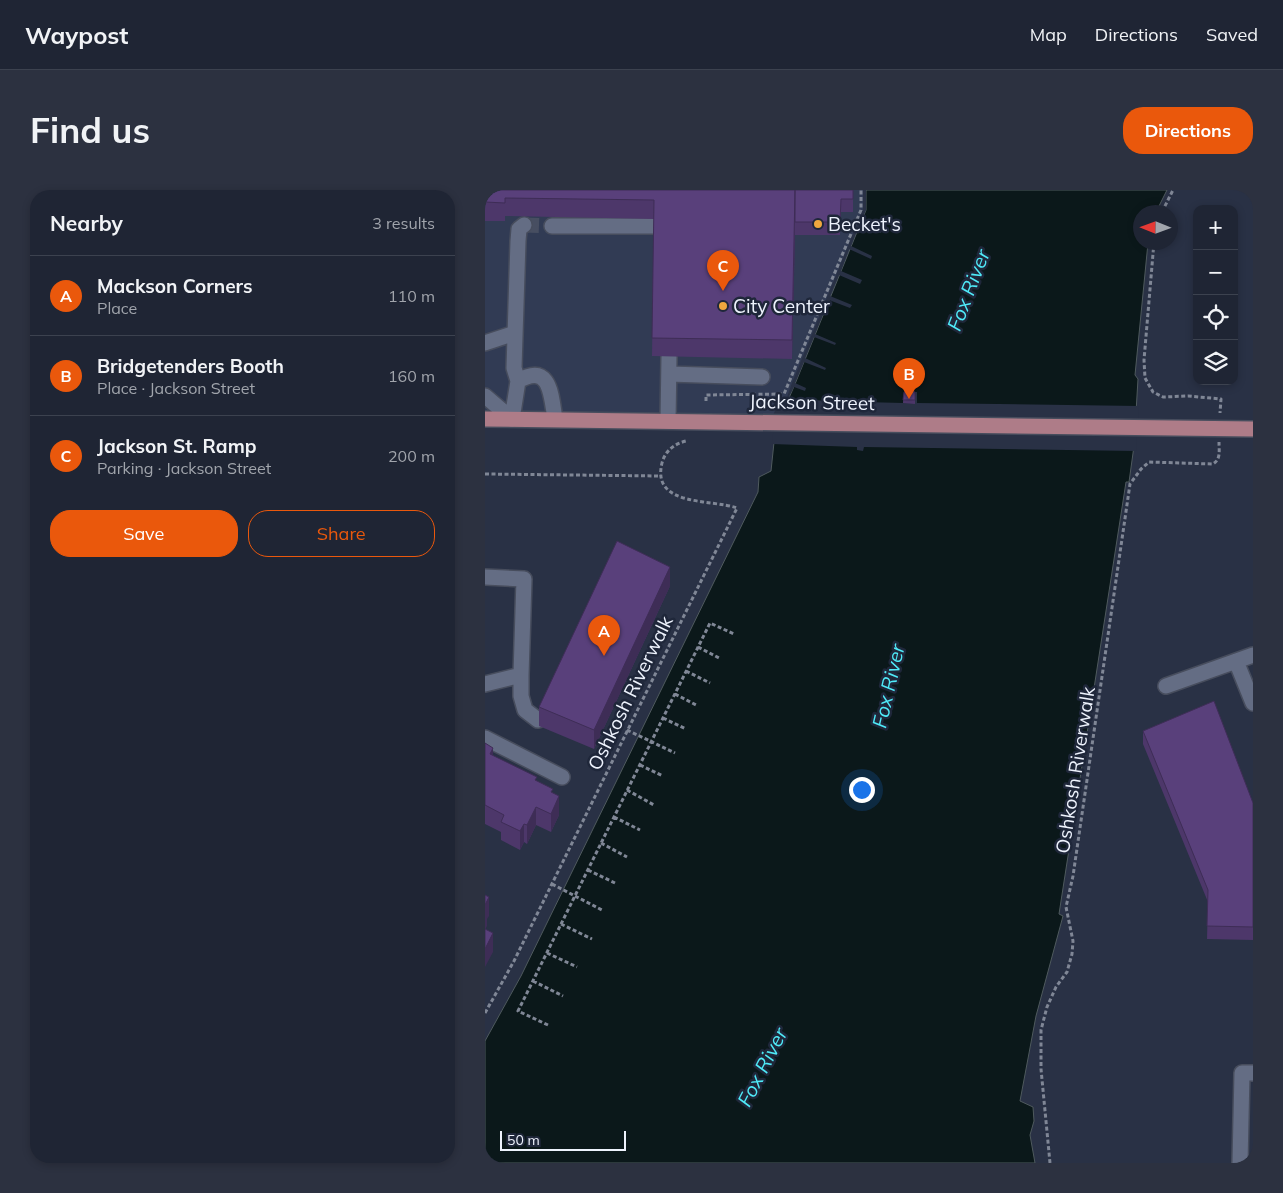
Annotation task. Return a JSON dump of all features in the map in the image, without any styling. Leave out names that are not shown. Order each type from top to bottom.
[{"type":"main road","name":"Jackson Street","points":[[485,418],[1253,429]]},
{"type":"street","points":[[512,419],[518,381],[515,368],[515,333],[518,234],[519,230],[524,226]]},
{"type":"street","points":[[552,226],[654,226]]},
{"type":"street","points":[[485,343],[515,333]]},
{"type":"street","points":[[669,357],[669,421]]},
{"type":"street","points":[[669,374],[762,377]]},
{"type":"street","points":[[518,381],[526,376],[536,375],[548,383],[555,419]]},
{"type":"street","points":[[485,396],[512,419]]},
{"type":"street","points":[[485,577],[524,578],[521,696],[525,710],[538,720]]},
{"type":"street","points":[[1167,686],[1253,655]]},
{"type":"street","points":[[1236,661],[1253,703]]},
{"type":"street","points":[[485,684],[521,675]]},
{"type":"street","points":[[485,738],[563,777]]},
{"type":"street","points":[[1240,1163],[1242,1073],[1253,1073]]},
{"type":"path","points":[[706,400],[706,395],[785,394],[861,210],[861,190]]},
{"type":"path","points":[[1166,205],[1173,190]]},
{"type":"path","points":[[1153,250],[1144,360],[1145,378],[1153,392],[1163,397],[1221,398],[1221,410]]},
{"type":"path","points":[[485,474],[661,476],[661,466],[668,451],[679,443],[686,441]]},
{"type":"path","name":"Oshkosh Riverwalk","points":[[1050,1163],[1041,1069],[1041,1030],[1047,1007],[1056,987],[1067,972],[1072,954],[1073,941],[1066,907],[1073,876],[1130,484],[1149,462],[1213,464],[1219,458],[1219,449]]},
{"type":"path","name":"Oshkosh Riverwalk","points":[[485,1013],[514,961],[737,508],[725,504],[683,499],[674,496],[663,484],[661,476]]},
{"type":"path","points":[[548,1026],[519,1010],[710,623],[734,634]]},
{"type":"path","points":[[698,647],[721,659]]},
{"type":"path","points":[[686,671],[710,683]]},
{"type":"path","points":[[675,694],[698,706]]},
{"type":"path","points":[[663,718],[686,729]]},
{"type":"path","points":[[627,730],[675,753]]},
{"type":"path","points":[[640,765],[663,776]]},
{"type":"path","points":[[627,790],[654,804]]},
{"type":"path","points":[[614,817],[640,830]]},
{"type":"path","points":[[601,843],[627,857]]},
{"type":"path","points":[[588,870],[615,883]]},
{"type":"path","points":[[552,884],[602,910]]},
{"type":"path","points":[[561,924],[592,939]]},
{"type":"path","points":[[547,953],[577,967]]},
{"type":"path","points":[[533,981],[563,996]]},
{"type":"shaded area","points":[[485,190],[866,190],[866,210],[789,398],[778,404],[770,422],[485,419]]},
{"type":"water","name":"Fox River","points":[[866,190],[1167,190],[1160,205],[1133,205],[1133,250],[1147,250],[1135,375],[1138,379],[1134,446],[1129,482],[1126,482],[1059,914],[1063,916],[1036,1016],[1020,1101],[1033,1107],[1034,1121],[1030,1135],[1035,1163],[485,1163],[485,1041],[521,976],[758,492],[759,477],[771,471],[778,404],[789,398],[866,210]]},
{"type":"pier","points":[[863,190],[866,190],[866,210],[861,221],[882,231],[881,233],[859,225],[851,246],[872,256],[871,259],[849,249],[841,271],[862,280],[860,284],[839,275],[830,296],[852,305],[850,308],[829,300],[815,334],[836,343],[835,345],[814,337],[805,358],[826,368],[825,370],[804,362],[795,383],[806,388],[805,391],[794,387],[787,400],[858,401],[858,399],[864,399],[864,402],[903,403],[904,391],[917,392],[917,403],[1139,406],[1136,451],[864,447],[863,451],[857,450],[857,447],[772,444],[776,403],[787,397],[863,209]]},
{"type":"building","name":"City Center","points":[[485,190],[795,190],[792,340],[652,338],[654,200],[505,198],[505,203],[485,202]]},
{"type":"building","name":"Becket's","points":[[795,190],[853,190],[853,199],[841,199],[840,222],[795,222]]},
{"type":"building","points":[[906,390],[915,392],[915,400],[903,400]]},
{"type":"building","points":[[617,541],[670,567],[594,730],[539,707]]},
{"type":"building","points":[[1214,701],[1253,803],[1253,927],[1207,926],[1208,890],[1143,731]]},
{"type":"building","points":[[485,743],[493,748],[490,754],[537,777],[535,780],[553,789],[551,792],[559,796],[551,814],[536,807],[527,825],[524,824],[520,831],[501,822],[504,815],[485,805]]},
{"type":"building","points":[[485,895],[489,897],[485,905]]},
{"type":"building","points":[[485,929],[493,933],[485,949]]},
{"type":"tunnel","points":[[524,225],[552,226]]},
{"type":"place","name":"Becket's","points":[[818,224]]},
{"type":"place","name":"Jackson St. Ramp","points":[[723,291]]},
{"type":"place","name":"City Center","points":[[723,306]]},
{"type":"place","name":"Bridgetenders Booth","points":[[909,399]]},
{"type":"place","name":"Mackson Corners","points":[[604,656]]}]
